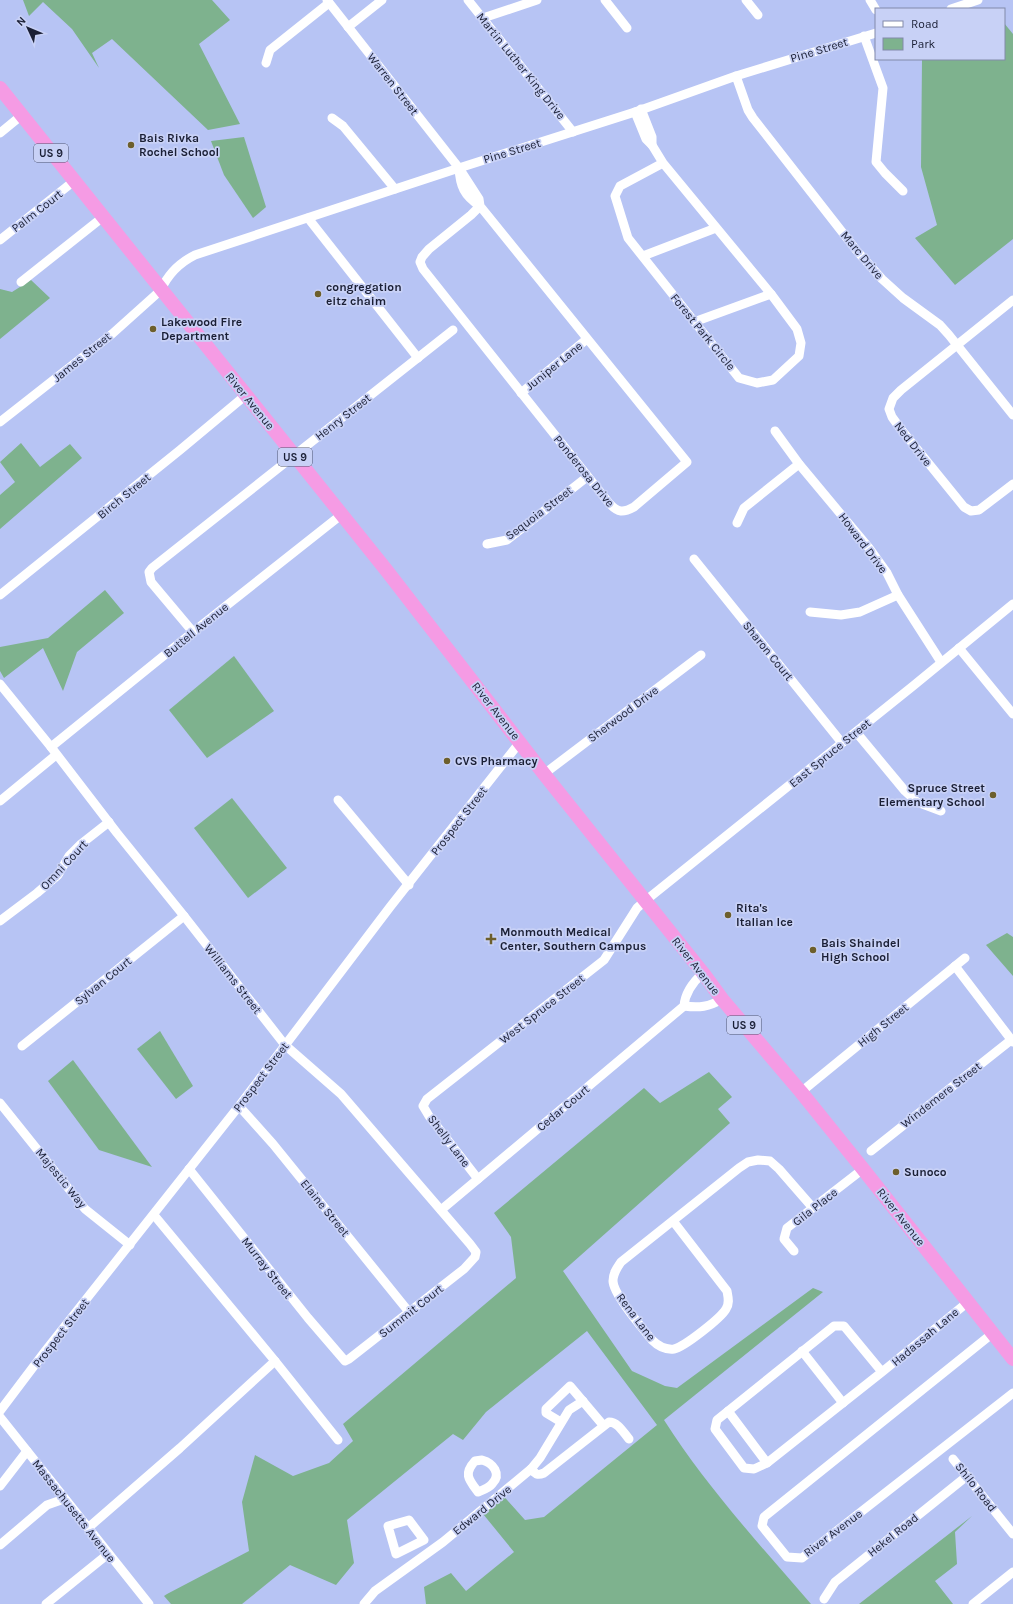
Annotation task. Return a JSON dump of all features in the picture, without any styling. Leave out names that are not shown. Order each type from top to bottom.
[{"type":"highway","name":"River Avenue","points":[[0,88],[390,576],[722,999],[864,1169],[1013,1359]]},
{"type":"street","points":[[348,27],[382,0]]},
{"type":"street","name":"Martin Luther King Drive","points":[[468,0],[574,132]]},
{"type":"street","points":[[483,18],[537,0]]},
{"type":"street","points":[[605,0],[627,28]]},
{"type":"street","points":[[746,0],[758,15]]},
{"type":"street","points":[[954,8],[978,0]]},
{"type":"street","points":[[266,63],[270,50],[328,2]]},
{"type":"street","name":"Warren Street","points":[[328,2],[459,168]]},
{"type":"street","name":"Pine Street","points":[[161,290],[176,267],[195,255],[459,168],[574,132],[736,76],[875,33]]},
{"type":"street","points":[[864,36],[883,88],[876,162],[903,191]]},
{"type":"street","name":"Marc Drive","points":[[736,76],[748,110],[753,118],[857,251],[891,288],[940,325],[958,345],[1013,415]]},
{"type":"street","name":"Forest Park Circle","points":[[638,110],[646,139],[652,145],[663,163],[771,294],[797,329],[801,343],[799,356],[773,380],[757,383],[739,378],[628,238],[615,196],[620,186],[663,163]]},
{"type":"street","points":[[0,133],[22,115]]},
{"type":"street","points":[[332,118],[343,126],[395,189]]},
{"type":"street","name":"Ponderosa Drive","points":[[459,168],[479,199],[480,206],[687,462],[634,507],[620,512],[609,503],[423,269],[420,262],[422,257],[429,249],[480,206]]},
{"type":"street","name":"Palm Court","points":[[0,240],[74,181]]},
{"type":"street","points":[[21,282],[103,217]]},
{"type":"street","points":[[308,218],[418,358]]},
{"type":"street","points":[[643,256],[716,228]]},
{"type":"street","name":"James Street","points":[[0,422],[112,334],[161,290]]},
{"type":"street","points":[[694,322],[771,294]]},
{"type":"street","name":"Ned Drive","points":[[1013,300],[893,398],[889,409],[892,417],[964,507],[971,510],[979,510],[1013,484]]},
{"type":"street","name":"Henry Street","points":[[193,632],[151,582],[149,572],[152,568],[453,330]]},
{"type":"street","name":"Juniper Lane","points":[[521,393],[587,339]]},
{"type":"street","name":"Birch Street","points":[[0,595],[246,395]]},
{"type":"street","name":"Howard Drive","points":[[775,431],[799,464],[869,548],[887,573],[898,595],[941,662]]},
{"type":"street","points":[[737,523],[744,508],[799,464]]},
{"type":"street","name":"Sequoia Street","points":[[487,544],[507,540],[587,476]]},
{"type":"street","name":"Buttell Avenue","points":[[0,801],[54,751],[193,632],[341,515]]},
{"type":"street","name":"Sharon Court","points":[[694,559],[842,743]]},
{"type":"street","points":[[810,612],[841,615],[860,612],[898,595]]},
{"type":"street","name":"East Spruce Street","points":[[645,901],[914,686],[941,662],[1013,604]]},
{"type":"street","points":[[959,648],[1013,714]]},
{"type":"street","name":"Sherwood Drive","points":[[544,774],[701,655]]},
{"type":"street","name":"Williams Street","points":[[1,687],[54,751],[285,1045],[341,1094],[476,1252],[472,1262]]},
{"type":"street","points":[[856,732],[917,802],[941,811]]},
{"type":"street","name":"Prospect Street","points":[[0,1411],[46,1350],[239,1106],[390,907],[409,885],[520,742]]},
{"type":"street","points":[[338,800],[409,885]]},
{"type":"street","name":"Omni Court","points":[[0,921],[58,875],[69,856],[81,844],[109,822]]},
{"type":"street","name":"West Spruce Street","points":[[425,1102],[604,960],[637,908],[645,901]]},
{"type":"street","name":"Sylvan Court","points":[[22,1046],[184,916]]},
{"type":"street","name":"High Street","points":[[801,1092],[965,958]]},
{"type":"street","points":[[955,966],[1012,1041]]},
{"type":"street","points":[[703,973],[692,984],[684,1006],[709,1006],[722,999]]},
{"type":"street","name":"Cedar Court","points":[[441,1210],[684,1006]]},
{"type":"street","name":"Windemere Street","points":[[871,1150],[1012,1041]]},
{"type":"street","name":"Shelly Lane","points":[[425,1102],[423,1106],[429,1116],[478,1179]]},
{"type":"street","name":"Majestic Way","points":[[0,1103],[85,1209],[130,1245]]},
{"type":"street","name":"Elaine Street","points":[[239,1106],[273,1144],[410,1312]]},
{"type":"street","name":"Rena Lane","points":[[673,1221],[727,1290],[729,1300],[727,1309],[718,1318],[681,1347],[666,1349],[658,1346],[652,1340],[616,1292],[612,1282],[614,1271],[621,1262],[739,1168],[748,1162],[758,1160],[770,1161],[779,1169],[813,1208]]},
{"type":"street","name":"Murray Street","points":[[189,1169],[340,1357],[344,1361],[349,1359]]},
{"type":"street","name":"Gila Place","points":[[794,1251],[784,1239],[787,1228],[864,1169]]},
{"type":"street","points":[[154,1215],[275,1361],[338,1440]]},
{"type":"street","name":"Summit Court","points":[[349,1359],[472,1262]]},
{"type":"street","name":"Hadassah Lane","points":[[882,1372],[844,1326],[834,1326],[717,1420],[715,1429],[744,1468],[754,1469],[767,1463],[882,1372],[968,1302]]},
{"type":"street","name":"River Avenue","points":[[993,1333],[764,1517],[762,1526],[787,1557],[802,1558],[1013,1392]]},
{"type":"street","points":[[802,1351],[843,1403]]},
{"type":"street","points":[[88,1528],[180,1448],[275,1361]]},
{"type":"street","points":[[561,1422],[546,1413],[546,1409],[570,1386],[603,1425]]},
{"type":"street","name":"Edward Drive","points":[[364,1604],[383,1584],[431,1550],[531,1469],[540,1458],[569,1410],[583,1401]]},
{"type":"street","points":[[728,1411],[767,1463]]},
{"type":"street","name":"Massachusetts Avenue","points":[[0,1417],[149,1604]]},
{"type":"street","points":[[531,1469],[539,1475],[544,1473],[603,1425],[609,1422],[612,1422],[629,1438]]},
{"type":"street","points":[[0,1486],[27,1451]]},
{"type":"street","name":"Shilo Road","points":[[954,1459],[1013,1534]]},
{"type":"street","name":"Hekel Road","points":[[824,1599],[835,1582],[967,1476]]},
{"type":"street","points":[[478,1492],[488,1505]]},
{"type":"street","points":[[0,1545],[48,1505],[64,1498]]},
{"type":"street","points":[[424,1540],[431,1550]]},
{"type":"street","points":[[46,1604],[108,1554]]},
{"type":"street","points":[[973,1604],[1013,1572]]},
{"type":"green space","points":[[23,0],[212,0],[230,20],[199,44],[240,124],[208,130],[112,39],[92,53],[99,68],[72,29],[43,2],[29,16]]},
{"type":"green space","points":[[1005,24],[1013,34],[1013,239],[955,285],[915,238],[937,225],[921,167],[922,60],[1005,60]]},
{"type":"green space","points":[[244,137],[266,207],[253,218],[224,175],[211,141]]},
{"type":"green space","points":[[31,280],[50,298],[0,339],[0,289],[12,292]]},
{"type":"green space","points":[[21,443],[40,467],[70,444],[82,458],[0,529],[0,495],[15,482],[0,462]]},
{"type":"green space","points":[[105,590],[124,613],[77,652],[63,691],[43,648],[4,678],[0,671],[0,647],[48,638]]},
{"type":"green space","points":[[234,656],[274,711],[207,758],[169,710]]},
{"type":"green space","points":[[232,798],[287,868],[248,898],[194,828]]},
{"type":"green space","points":[[1007,933],[1013,937],[1013,976],[986,945]]},
{"type":"green space","points":[[160,1031],[193,1086],[176,1099],[137,1049]]},
{"type":"green space","points":[[73,1060],[152,1167],[99,1150],[48,1081]]},
{"type":"green space","points":[[709,1072],[732,1097],[718,1109],[730,1123],[563,1271],[632,1371],[665,1386],[677,1388],[813,1288],[823,1292],[664,1420],[716,1492],[811,1604],[426,1604],[424,1587],[451,1573],[466,1591],[514,1552],[479,1509],[500,1492],[525,1520],[544,1517],[657,1425],[587,1331],[486,1412],[463,1440],[453,1434],[347,1520],[354,1563],[336,1585],[290,1565],[242,1604],[171,1604],[164,1596],[249,1551],[242,1502],[255,1455],[293,1476],[329,1463],[353,1441],[343,1424],[516,1278],[511,1237],[494,1213],[644,1088],[660,1103]]},
{"type":"green space","points":[[972,1516],[955,1532],[957,1564],[935,1581],[953,1604],[859,1604]]},
{"type":"place","name":"Bais Rivka Rochel School","points":[[131,145]]},
{"type":"place","name":"congregation eitz chaim","points":[[318,294]]},
{"type":"place","name":"Lakewood Fire Department","points":[[153,329]]},
{"type":"place","name":"CVS Pharmacy","points":[[447,761]]},
{"type":"place","name":"Spruce Street Elementary School","points":[[993,795]]},
{"type":"place","name":"Rita's Italian Ice","points":[[728,915]]},
{"type":"place","name":"Monmouth Medical Center, Southern Campus","points":[[491,939]]},
{"type":"place","name":"Bais Shaindel High School","points":[[813,950]]},
{"type":"place","name":"Sunoco","points":[[896,1172]]}]
